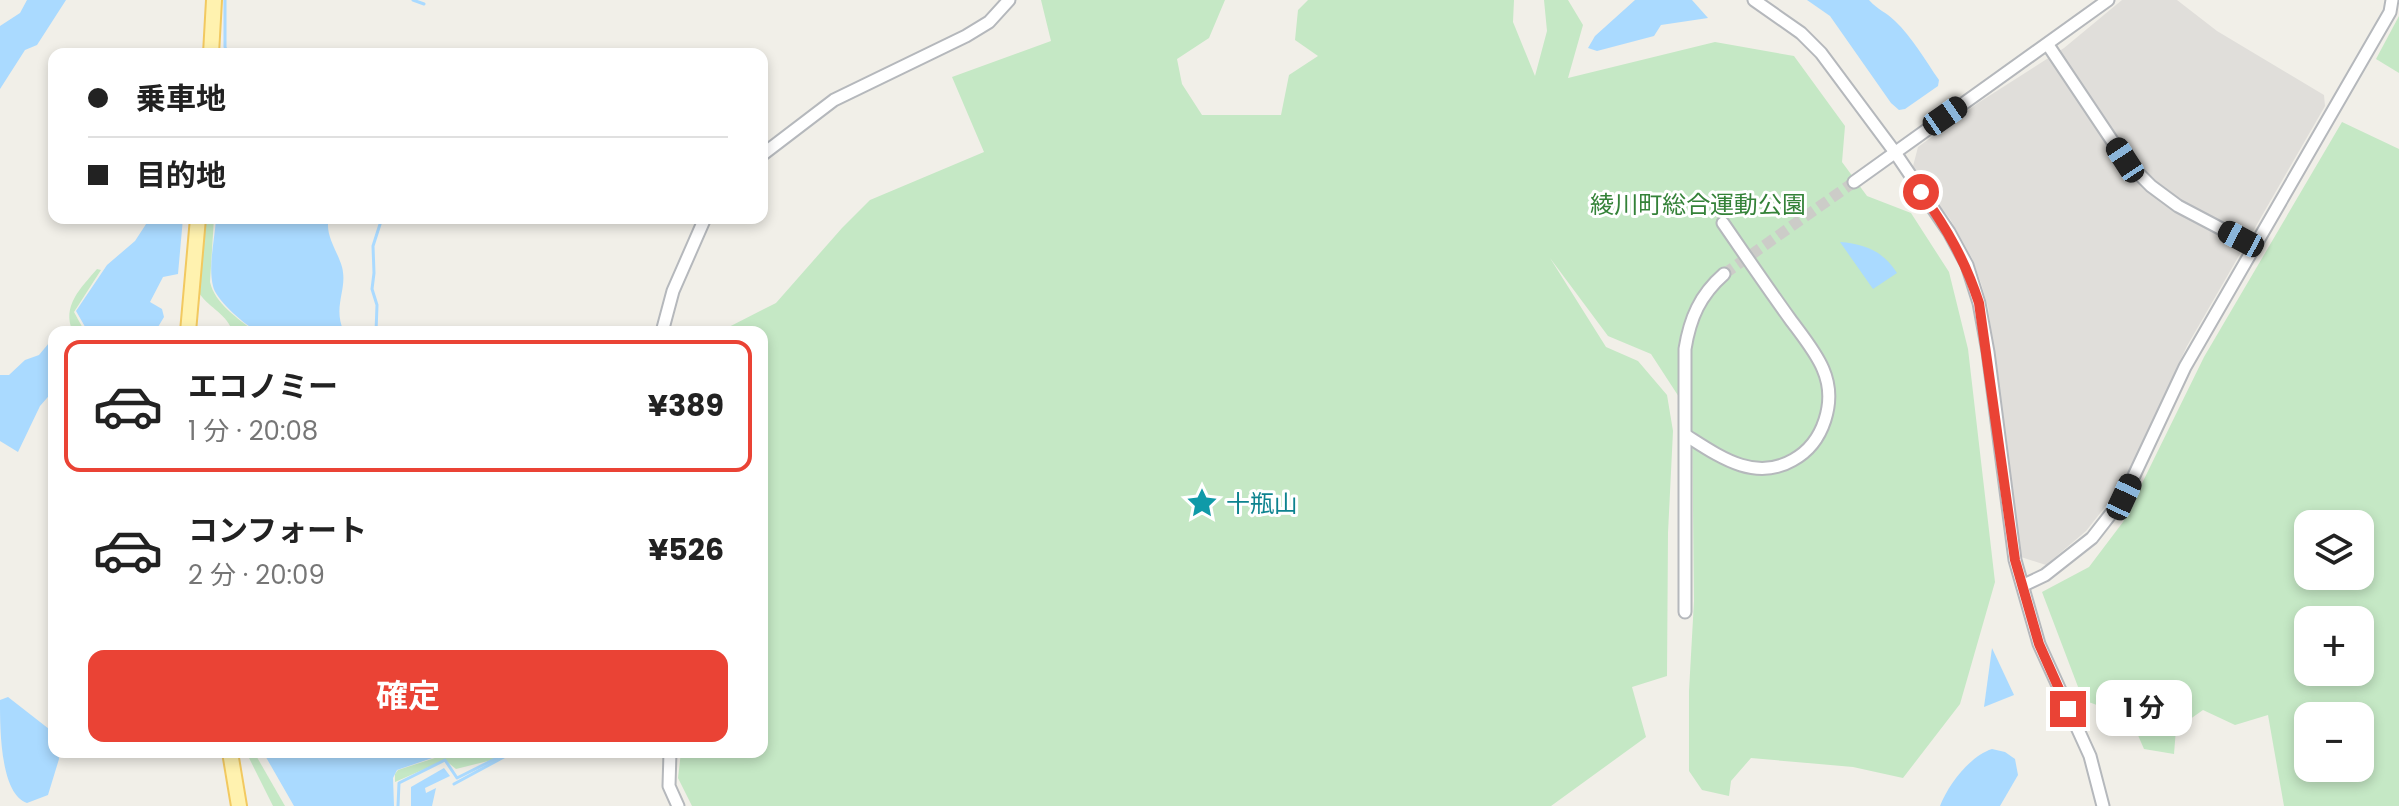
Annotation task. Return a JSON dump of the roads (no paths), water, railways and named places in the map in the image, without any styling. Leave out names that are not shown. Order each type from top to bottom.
[{"type":"main road","points":[[211,48],[214,0]]},
{"type":"main road","points":[[189,326],[197,224]]},
{"type":"main road","points":[[231,758],[239,806]]},
{"type":"street","points":[[768,150],[834,100],[989,22],[1009,0]]},
{"type":"street","points":[[1754,0],[1801,33],[1821,53],[1894,151],[1949,232],[1967,265],[1979,303],[2015,560],[2039,644],[2090,756],[2103,806]]},
{"type":"street","points":[[1854,182],[2108,0]]},
{"type":"street","points":[[2024,585],[2045,575],[2092,538],[2124,497],[2185,367],[2390,12],[2392,0]]},
{"type":"street","points":[[2048,45],[2125,160],[2151,186],[2178,206],[2254,246]]},
{"type":"street","points":[[1687,436],[1736,466],[1760,469],[1783,466],[1798,458],[1810,446],[1824,424],[1830,407],[1823,369],[1723,223]]},
{"type":"street","points":[[664,326],[673,291],[702,224]]},
{"type":"street","points":[[1685,612],[1685,349],[1690,320],[1708,288],[1724,274]]},
{"type":"street","points":[[670,758],[669,786],[678,806]]},
{"type":"water","points":[[27,0],[66,0],[37,45],[25,50],[0,89],[0,26],[20,13]]},
{"type":"water","points":[[1635,0],[1692,0],[1708,18],[1661,25],[1654,36],[1597,51],[1588,48],[1595,36]]},
{"type":"water","points":[[1807,0],[1869,0],[1907,34],[1939,80],[1938,86],[1899,110],[1830,16]]},
{"type":"water","points":[[146,224],[182,224],[178,274],[163,277],[150,302],[162,309],[164,317],[159,326],[85,326],[76,311],[107,265],[135,241]]},
{"type":"water","points":[[215,224],[328,224],[343,275],[339,314],[342,326],[249,326],[215,292],[211,261]]},
{"type":"water","points":[[1840,242],[1873,250],[1886,259],[1897,273],[1873,289]]},
{"type":"water","points":[[48,344],[48,397],[40,406],[18,452],[0,441],[0,375],[9,375],[25,360],[39,355]]},
{"type":"water","points":[[1992,648],[2014,695],[1984,707]]},
{"type":"water","points":[[8,697],[48,728],[48,758],[59,758],[48,795],[27,803],[11,787],[3,759],[0,700]]},
{"type":"water","points":[[1992,749],[2005,752],[2015,759],[2018,775],[2000,806],[1940,806],[1961,772]]},
{"type":"water","points":[[266,758],[432,758],[397,770],[393,778],[394,806],[294,806]]},
{"type":"water","points":[[444,768],[450,776],[425,788],[426,793],[436,788],[432,806],[411,806],[411,787]]},
{"type":"waterway","points":[[225,0],[225,48]]},
{"type":"waterway","points":[[413,0],[424,4]]},
{"type":"waterway","points":[[376,326],[377,305],[372,289],[373,246],[380,224]]},
{"type":"waterway","points":[[398,806],[399,783],[445,760],[457,778],[497,758]]},
{"type":"waterway","points":[[454,784],[502,758]]},
{"type":"tunnel","points":[[1724,274],[1854,182]]},
{"type":"place","name":"十瓶山","points":[[1202,503]]},
{"type":"park label","name":"綾川町総合運動公園","points":[[1698,204]]}]
